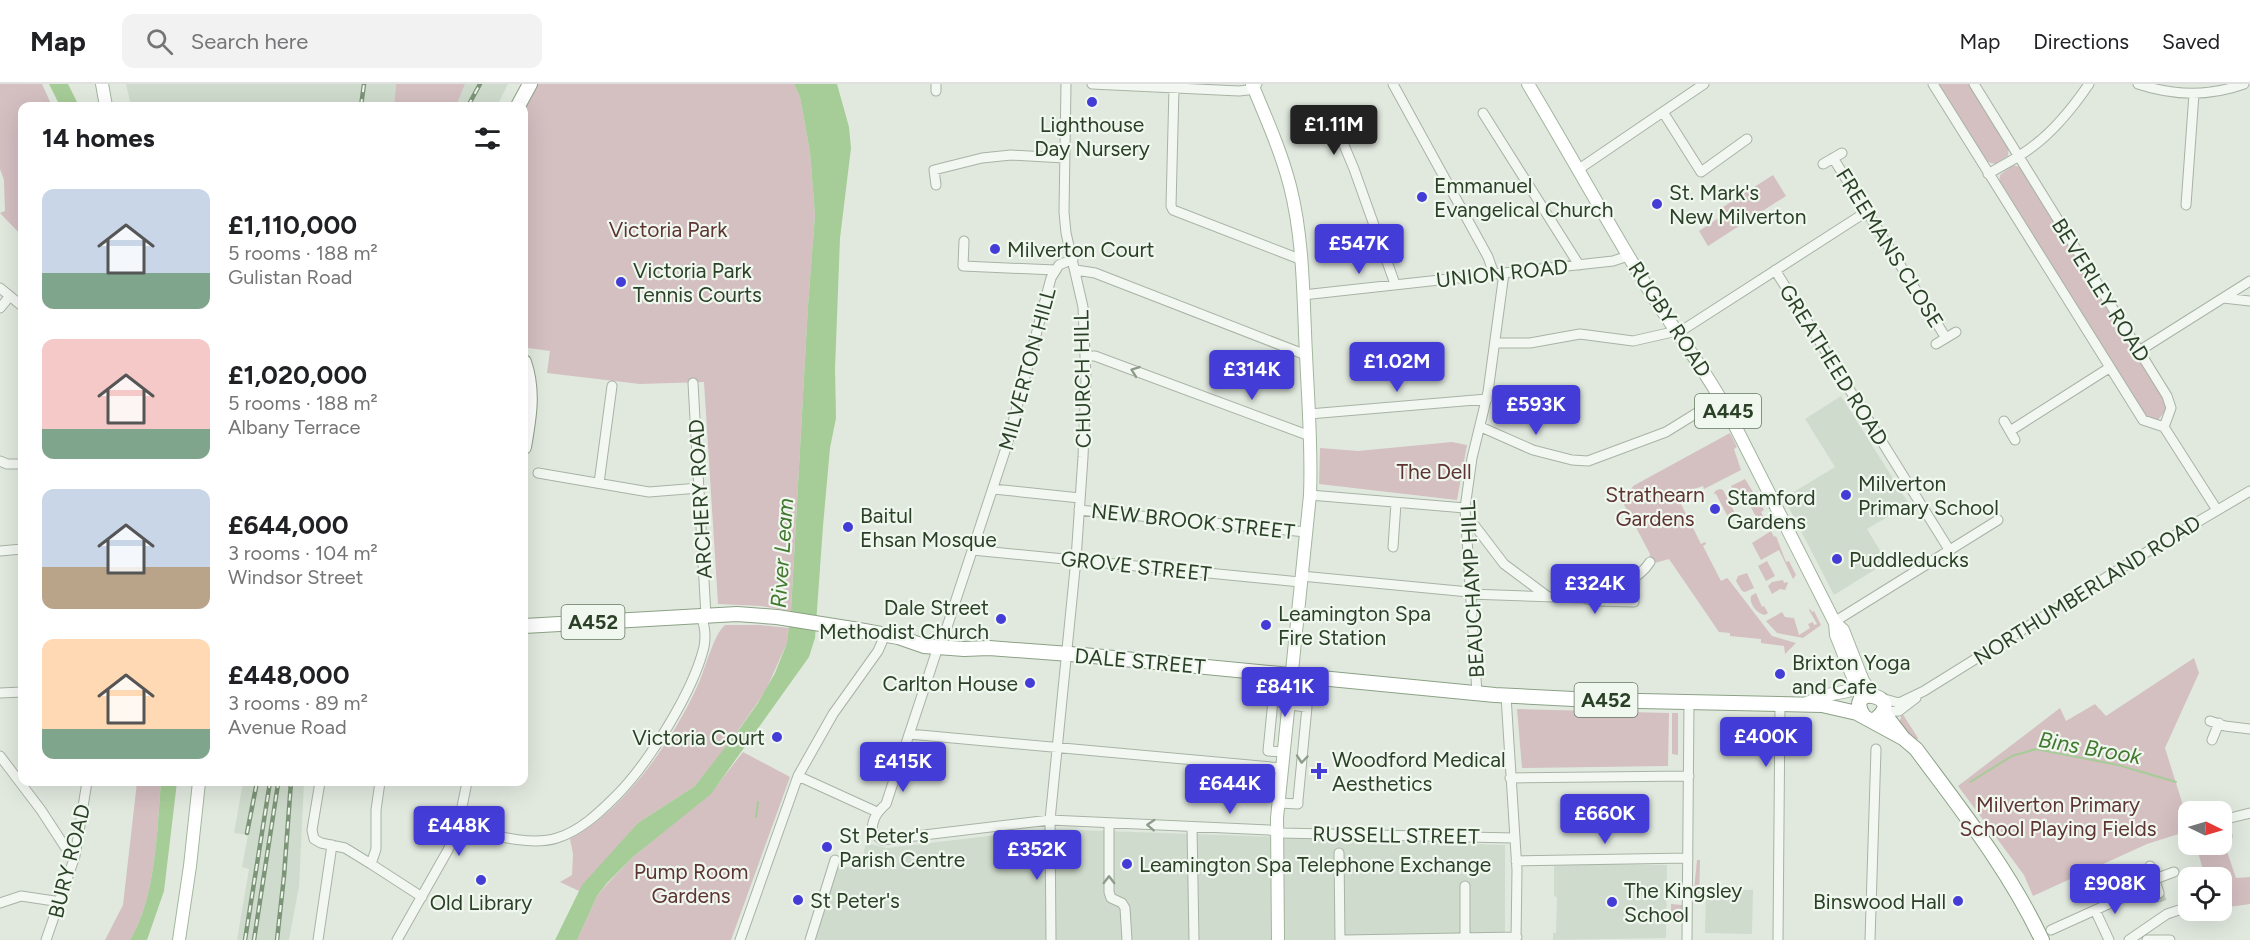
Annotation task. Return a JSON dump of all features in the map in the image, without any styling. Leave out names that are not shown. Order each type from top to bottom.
[{"type":"highway","points":[[520,102],[530,84]]},
{"type":"highway","points":[[528,376],[531,398],[528,419]]},
{"type":"highway","name":"A452","points":[[528,626],[704,620],[732,614],[777,617],[892,636],[915,636],[941,643]]},
{"type":"highway","name":"DALE STREET","points":[[941,643],[964,649],[989,648],[1292,676]]},
{"type":"highway","name":"A452","points":[[1292,676],[1506,696],[1822,705],[1853,711],[1899,733]]},
{"type":"highway","points":[[1871,697],[1883,703],[1883,711],[1876,718],[1864,717],[1859,707],[1871,697]]},
{"type":"highway","name":"A452","points":[[1822,705],[1871,697]]},
{"type":"highway","name":"A452","points":[[1883,711],[1899,733],[1916,749],[1990,850],[2047,935]]},
{"type":"main road","points":[[102,84],[105,102]]},
{"type":"main road","name":"RUGBY ROAD","points":[[1528,84],[1628,256],[1721,398],[1835,622],[1844,631],[1871,697]]},
{"type":"main road","points":[[1254,85],[1280,152],[1290,187],[1302,260],[1310,436],[1310,495],[1277,832],[1278,940]]},
{"type":"main road","name":"RUGBY ROAD","points":[[1835,622],[1836,635],[1854,683],[1871,697]]},
{"type":"main road","name":"A452","points":[[1805,704],[1822,696],[1848,691],[1854,683]]},
{"type":"main road","points":[[178,940],[190,866],[199,786]]},
{"type":"street","name":"CHURCH HILL","points":[[1051,940],[1050,820],[1076,559],[1083,464],[1086,356],[1083,307],[1064,218],[1066,84]]},
{"type":"street","points":[[1092,84],[1239,91],[1254,85]]},
{"type":"street","points":[[1393,84],[1499,274]]},
{"type":"street","points":[[1579,169],[1704,84]]},
{"type":"street","name":"BEVERLEY ROAD","points":[[1933,84],[2142,420],[2164,427],[2170,413],[2170,403],[1974,84]]},
{"type":"street","points":[[1988,174],[2019,155],[2046,134],[2089,84]]},
{"type":"street","points":[[2138,84],[2160,90],[2194,94],[2220,91],[2244,84]]},
{"type":"street","points":[[1174,88],[1171,206],[1173,210],[1302,260]]},
{"type":"street","points":[[2186,205],[2194,94]]},
{"type":"street","points":[[1663,112],[1701,172],[1747,140]]},
{"type":"street","points":[[1483,113],[1579,265]]},
{"type":"street","points":[[1339,133],[1395,284]]},
{"type":"street","points":[[1348,154],[1358,149]]},
{"type":"street","name":"FREEMANS CLOSE","points":[[1823,164],[1842,153]]},
{"type":"street","points":[[936,185],[934,170],[982,158],[1011,155],[1064,158]]},
{"type":"street","name":"FREEMANS CLOSE","points":[[1833,158],[1946,338]]},
{"type":"street","points":[[1496,344],[1530,343],[1580,334],[1633,341],[1677,332],[1866,212]]},
{"type":"street","points":[[964,241],[963,266],[1055,270]]},
{"type":"street","name":"UNION ROAD","points":[[1303,295],[1579,265],[1618,260],[1628,256]]},
{"type":"street","name":"MILVERTON HILL","points":[[872,832],[872,822],[877,812],[886,804],[993,489],[1015,417],[1050,284],[1059,265],[1073,259]]},
{"type":"street","points":[[1076,270],[1095,273],[1306,355]]},
{"type":"street","name":"GREATHEED ROAD","points":[[1775,270],[1950,551]]},
{"type":"street","name":"BEAUCHAMP HILL","points":[[1477,693],[1465,508],[1470,470],[1487,399],[1496,344],[1499,274]]},
{"type":"street","points":[[2139,351],[2250,281]]},
{"type":"street","points":[[0,288],[18,303]]},
{"type":"street","points":[[0,308],[10,296]]},
{"type":"street","points":[[2223,298],[2250,301]]},
{"type":"street","name":"FREEMANS CLOSE","points":[[1936,344],[1956,332]]},
{"type":"street","points":[[1086,356],[1095,356],[1310,436]]},
{"type":"street","points":[[2010,431],[2109,368]]},
{"type":"street","name":"ARCHERY ROAD","points":[[458,827],[537,842],[559,838],[578,829],[594,817],[633,777],[669,723],[704,648],[693,383]]},
{"type":"street","points":[[599,483],[612,386]]},
{"type":"street","points":[[1481,427],[1533,450],[1572,460],[1588,461],[1666,432],[1721,398]]},
{"type":"street","points":[[1309,414],[1487,399]]},
{"type":"street","points":[[2004,421],[2015,440]]},
{"type":"street","points":[[2164,427],[2217,510]]},
{"type":"street","points":[[0,461],[18,464]]},
{"type":"street","points":[[538,473],[649,492],[699,488]]},
{"type":"street","points":[[993,489],[1080,498]]},
{"type":"street","name":"NORTHUMBERLAND ROAD","points":[[1871,697],[1899,703],[1924,691],[2250,491]]},
{"type":"street","points":[[1310,495],[1465,508]]},
{"type":"street","points":[[1393,547],[1396,503]]},
{"type":"street","name":"NEW BROOK STREET","points":[[1079,510],[1306,532]]},
{"type":"street","points":[[1835,622],[1998,520]]},
{"type":"street","points":[[1465,524],[1475,526],[1504,564],[1547,596]]},
{"type":"street","points":[[0,551],[18,549]]},
{"type":"street","name":"GROVE STREET","points":[[972,550],[1469,593],[1584,597]]},
{"type":"street","points":[[1584,597],[1621,585],[1650,562]]},
{"type":"street","points":[[1584,597],[1595,601],[1634,602],[1635,576]]},
{"type":"street","points":[[740,940],[798,776],[832,714],[878,651],[892,636]]},
{"type":"street","points":[[1284,752],[1268,751],[1274,690],[1290,692]]},
{"type":"street","name":"NORTHUMBERLAND ROAD","points":[[1902,710],[1924,691]]},
{"type":"street","points":[[0,693],[18,692]]},
{"type":"street","points":[[1345,940],[1516,939],[1516,861],[1506,696]]},
{"type":"street","points":[[1687,940],[1689,701]]},
{"type":"street","points":[[1778,940],[1780,704]]},
{"type":"street","points":[[1279,803],[1298,804],[1307,707],[1289,705]]},
{"type":"street","points":[[1883,711],[1902,710]]},
{"type":"street","points":[[1899,733],[1896,720],[1902,710]]},
{"type":"street","points":[[2212,741],[2214,722],[2250,729]]},
{"type":"street","points":[[909,734],[1057,748],[1132,750],[1282,768]]},
{"type":"street","points":[[1870,940],[1876,748]]},
{"type":"street","points":[[0,756],[18,780]]},
{"type":"street","points":[[798,776],[877,812]]},
{"type":"street","points":[[1510,778],[1689,776]]},
{"type":"street","points":[[23,786],[69,854],[75,855]]},
{"type":"street","name":"BURY ROAD","points":[[46,940],[61,902],[75,855],[86,786]]},
{"type":"street","points":[[319,786],[312,833],[314,839],[345,848],[422,897]]},
{"type":"street","points":[[371,864],[376,849],[376,810],[379,786]]},
{"type":"street","points":[[397,940],[437,871],[458,827],[466,786]]},
{"type":"street","points":[[2232,818],[2250,813]]},
{"type":"street","name":"RUSSELL STREET","points":[[872,832],[886,841],[1050,820],[1277,832],[1514,838]]},
{"type":"street","points":[[1109,824],[1109,892],[1111,898],[1122,903],[1125,908],[1127,940]]},
{"type":"street","points":[[1192,827],[1194,940]]},
{"type":"street","points":[[318,940],[332,845]]},
{"type":"street","points":[[1339,853],[1340,940]]},
{"type":"street","points":[[1516,861],[1688,858]]},
{"type":"street","points":[[810,940],[835,860]]},
{"type":"street","points":[[2150,866],[2159,893]]},
{"type":"street","points":[[2155,879],[2174,872]]},
{"type":"street","points":[[1340,879],[1351,879]]},
{"type":"street","points":[[1465,886],[1465,938]]},
{"type":"street","points":[[0,903],[21,896],[61,902]]},
{"type":"street","points":[[2047,935],[2124,897]]},
{"type":"street","points":[[2144,938],[2165,909],[2178,908]]},
{"type":"street","points":[[2095,910],[2109,940]]},
{"type":"street","points":[[2129,940],[2144,938],[2170,940]]},
{"type":"shaded area","points":[[49,84],[68,84],[77,102],[58,102]]},
{"type":"shaded area","points":[[126,84],[396,84],[394,102],[130,102]]},
{"type":"shaded area","points":[[465,84],[508,84],[499,102],[458,102]]},
{"type":"shaded area","name":"River Leam","points":[[794,84],[837,84],[849,127],[851,148],[840,238],[835,369],[836,418],[830,448],[815,638],[809,657],[711,794],[634,856],[607,883],[597,896],[577,940],[555,940],[582,885],[638,823],[695,786],[738,731],[758,703],[775,673],[787,643],[791,611],[815,215],[810,152],[800,97]]},
{"type":"shaded area","name":"Milverton Primary School","points":[[1841,396],[1909,504],[1867,529],[1887,562],[1834,595],[1784,498],[1835,467],[1805,419]]},
{"type":"shaded area","points":[[161,786],[177,786],[164,891],[147,940],[130,940],[145,904],[156,842]]},
{"type":"shaded area","points":[[242,786],[304,786],[299,886],[289,940],[237,940],[249,869],[242,867],[248,835],[234,833]]},
{"type":"shaded area","points":[[1048,829],[1505,845],[1505,940],[814,940],[838,867],[860,867],[866,843],[887,848]]},
{"type":"shaded area","name":"The Kingsley School","points":[[1667,865],[1666,938],[1553,940],[1553,933],[1556,933],[1557,897],[1554,896],[1554,866]]},
{"type":"shaded area","name":"The Kingsley School","points":[[1706,889],[1753,890],[1752,934],[1705,933]]},
{"type":"green space","points":[[0,84],[42,84],[50,102],[18,102],[18,232],[0,213],[5,211],[4,180],[0,169]]},
{"type":"green space","points":[[396,84],[465,84],[458,102],[394,102]]},
{"type":"green space","name":"Victoria Park","points":[[535,84],[794,84],[800,97],[810,152],[815,215],[791,611],[761,606],[718,604],[704,382],[640,384],[547,373],[550,351],[528,348],[527,102]]},
{"type":"green space","points":[[1937,84],[1969,84],[2009,145],[2008,156],[1995,164],[1985,161]]},
{"type":"green space","points":[[2013,165],[2020,167],[2166,403],[2166,410],[2158,420],[2145,419],[1999,182],[2000,175]]},
{"type":"green space","points":[[1773,175],[1786,196],[1708,246],[1699,231],[1726,213],[1723,207]]},
{"type":"green space","name":"Strathearn Gardens","points":[[1730,433],[1737,447],[1734,449],[1741,470],[1704,489],[1703,486],[1685,492],[1687,496],[1679,500],[1701,544],[1705,542],[1703,546],[1721,581],[1727,578],[1729,580],[1772,636],[1796,643],[1785,654],[1784,646],[1761,643],[1761,639],[1730,636],[1730,633],[1719,632],[1669,559],[1651,564],[1650,554],[1619,495],[1630,492],[1633,486]]},
{"type":"green space","name":"The Dell","points":[[1452,442],[1467,445],[1457,500],[1319,484],[1320,448],[1358,451]]},
{"type":"green space","points":[[1745,479],[1764,510],[1761,512],[1767,524],[1754,531],[1751,525],[1756,517],[1743,492],[1734,491],[1731,486]]},
{"type":"green space","points":[[1720,489],[1723,490],[1735,513],[1728,517],[1714,494]]},
{"type":"green space","points":[[1771,531],[1774,537],[1776,536],[1786,562],[1789,561],[1796,575],[1793,579],[1779,550],[1761,560],[1752,543]]},
{"type":"green space","points":[[1767,561],[1775,576],[1766,581],[1758,566]]},
{"type":"green space","points":[[1747,573],[1754,588],[1745,592],[1736,581],[1738,576]]},
{"type":"green space","points":[[1783,580],[1784,583],[1788,583],[1785,590],[1780,589],[1772,594],[1768,586],[1772,582]]},
{"type":"green space","points":[[1756,593],[1762,607],[1764,606],[1768,613],[1765,615],[1759,613],[1752,605],[1751,596]]},
{"type":"green space","points":[[1810,609],[1814,611],[1821,625],[1803,638],[1777,633],[1766,621],[1782,612],[1785,617],[1794,618],[1799,635],[1810,628],[1808,624],[1813,622],[1814,625],[1817,624]]},
{"type":"green space","points":[[725,625],[789,628],[787,643],[765,692],[722,753],[695,786],[638,823],[579,891],[560,882],[572,875],[573,854],[570,839],[590,827],[609,811],[644,773],[660,751],[687,708],[717,637]]},
{"type":"green space","name":"Milverton Primary School Playing Fields","points":[[2194,658],[2199,673],[2165,748],[2182,801],[2178,801],[2178,834],[2147,844],[2033,896],[2024,875],[1958,786],[2060,708],[2066,721],[2095,704],[2106,716]]},
{"type":"green space","points":[[1517,709],[1669,713],[1668,766],[1522,768]]},
{"type":"green space","points":[[1672,713],[1678,713],[1678,755],[1672,754]]},
{"type":"green space","points":[[1902,713],[1918,738],[1916,741],[1899,724]]},
{"type":"green space","name":"Pump Room Gardens","points":[[743,752],[790,777],[731,940],[577,940],[597,896],[608,883],[634,856],[711,793]]},
{"type":"green space","points":[[137,786],[161,786],[154,863],[139,923],[130,940],[105,940],[123,905]]},
{"type":"green space","points":[[2199,855],[2228,855],[2236,878],[2250,877],[2250,904],[2232,907],[2232,867],[2202,867]]},
{"type":"green space","points":[[1697,860],[1700,860],[1699,901],[1693,901]]},
{"type":"green space","points":[[1671,904],[1682,905],[1682,919],[1676,918],[1675,922],[1671,922]]},
{"type":"waterway","name":"Bins Brook","points":[[1970,782],[2012,756],[2036,749],[2118,765],[2176,782]]},
{"type":"waterway","points":[[756,817],[758,802]]},
{"type":"tunnel","points":[[2159,893],[2163,904]]},
{"type":"railway","points":[[362,102],[364,84]]},
{"type":"railway","points":[[470,102],[480,84]]},
{"type":"railway","points":[[247,833],[256,786]]},
{"type":"railway","points":[[245,940],[269,786]]},
{"type":"railway","points":[[254,940],[278,786]]},
{"type":"railway","points":[[277,940],[291,786]]},
{"type":"place","name":"Lighthouse Day Nursery","points":[[1092,102]]},
{"type":"place","name":"Emmanuel Evangelical Church","points":[[1422,197]]},
{"type":"place","name":"St. Mark's New Milverton","points":[[1657,204]]},
{"type":"place","name":"Milverton Court","points":[[995,249]]},
{"type":"place","name":"Victoria Park Tennis Courts","points":[[621,282]]},
{"type":"place","name":"Milverton Primary School","points":[[1846,495]]},
{"type":"place","name":"Stamford Gardens","points":[[1715,509]]},
{"type":"place","name":"Baitul Ehsan Mosque","points":[[848,527]]},
{"type":"place","name":"Puddleducks","points":[[1837,559]]},
{"type":"place","name":"Dale Street Methodist Church","points":[[1001,619]]},
{"type":"place","name":"Leamington Spa Fire Station","points":[[1266,625]]},
{"type":"place","name":"Brixton Yoga and Cafe","points":[[1780,674]]},
{"type":"place","name":"Carlton House","points":[[1030,683]]},
{"type":"place","name":"Victoria Court","points":[[777,737]]},
{"type":"place","name":"Woodford Medical Aesthetics","points":[[1319,771]]},
{"type":"place","name":"St Peter's Parish Centre","points":[[827,847]]},
{"type":"place","name":"Leamington Spa Telephone Exchange","points":[[1127,864]]},
{"type":"place","name":"Old Library","points":[[481,880]]},
{"type":"place","name":"St Peter's","points":[[798,900]]},
{"type":"place","name":"Binswood Hall","points":[[1958,901]]},
{"type":"place","name":"The Kingsley School","points":[[1612,902]]}]
